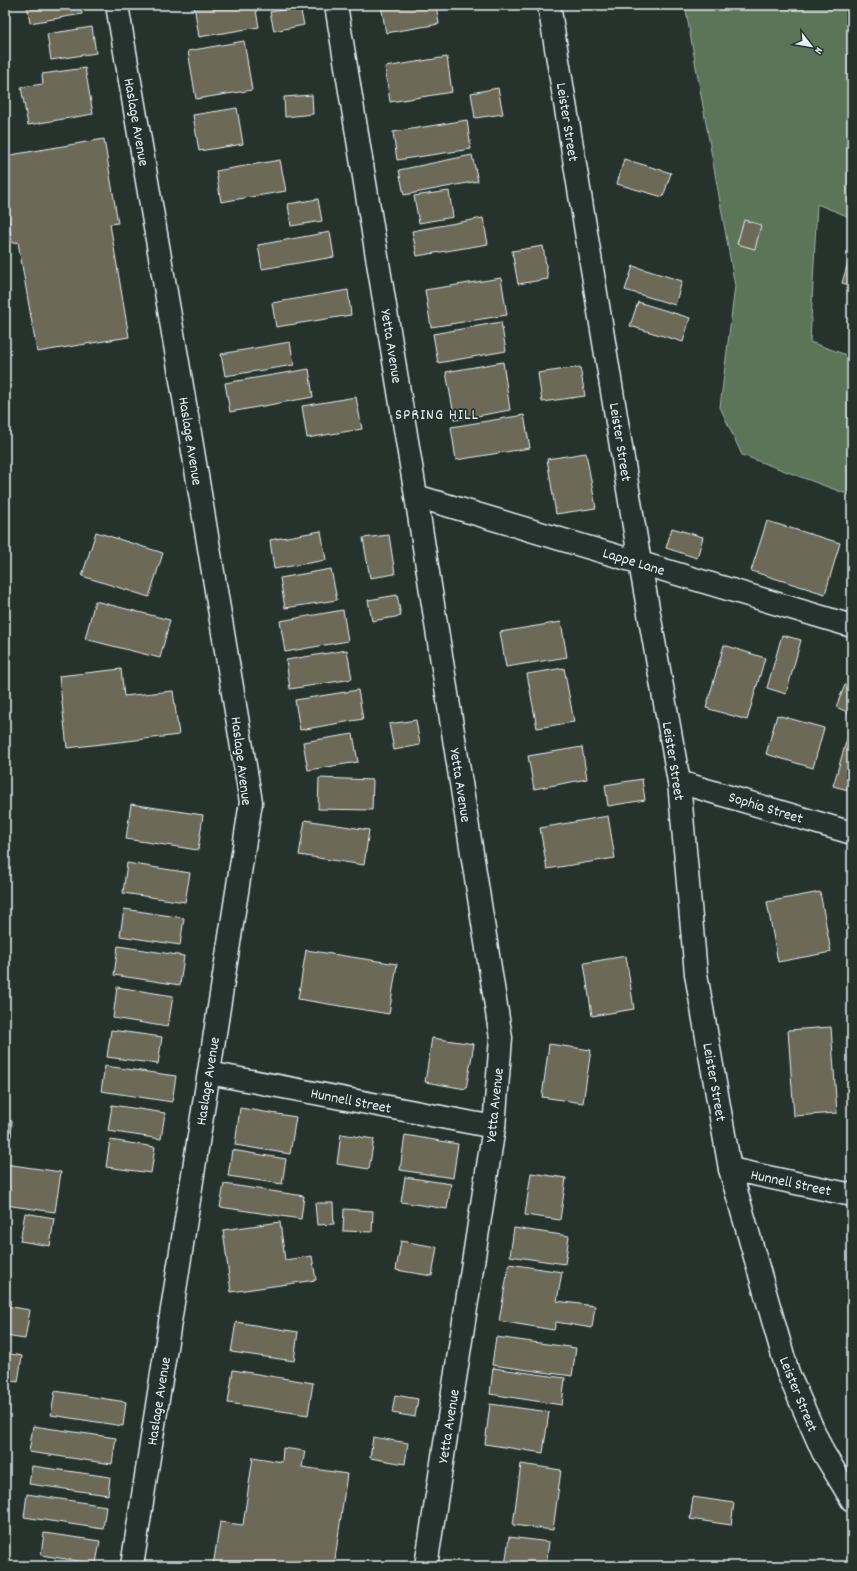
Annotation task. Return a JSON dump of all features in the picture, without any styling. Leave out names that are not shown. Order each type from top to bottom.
[{"type":"street","name":"Haslage Avenue","points":[[117,5],[188,418],[251,802],[132,1566]]},
{"type":"street","name":"Yetta Avenue","points":[[336,5],[416,496],[500,1038],[494,1127],[426,1566]]},
{"type":"street","name":"Leister Street","points":[[550,5],[640,563],[679,782],[696,974],[730,1169],[788,1373],[823,1452],[852,1500]]},
{"type":"street","name":"Lappe Lane","points":[[416,496],[852,626]]},
{"type":"street","name":"Sophia Street","points":[[679,782],[852,833]]},
{"type":"street","name":"Hunnell Street","points":[[209,1073],[494,1127]]},
{"type":"street","name":"Hunnell Street","points":[[730,1169],[852,1195]]},
{"type":"green space","points":[[685,5],[852,5],[852,218],[817,204],[810,342],[852,357],[852,496],[742,455],[720,407],[735,286]]},
{"type":"building","points":[[27,5],[81,5],[82,14],[30,23]]},
{"type":"building","points":[[194,5],[255,5],[259,27],[199,37]]},
{"type":"building","points":[[381,5],[436,5],[439,24],[386,33]]},
{"type":"building","points":[[300,7],[304,25],[274,31],[270,12]]},
{"type":"building","points":[[92,27],[96,53],[51,60],[47,34]]},
{"type":"building","points":[[244,41],[252,90],[196,99],[188,51]]},
{"type":"building","points":[[447,57],[452,92],[390,102],[385,67]]},
{"type":"building","points":[[85,68],[93,114],[28,125],[21,87],[43,84],[42,74]]},
{"type":"building","points":[[498,88],[503,114],[475,118],[471,93]]},
{"type":"building","points":[[312,95],[313,114],[285,117],[284,97]]},
{"type":"building","points":[[237,108],[243,144],[199,151],[193,115]]},
{"type":"building","points":[[467,120],[471,149],[397,160],[393,132]]},
{"type":"building","points":[[104,139],[118,223],[110,224],[129,337],[37,352],[18,242],[12,243],[8,215],[5,215],[5,156]]},
{"type":"building","points":[[472,155],[478,181],[404,195],[399,170]]},
{"type":"building","points":[[624,159],[671,173],[663,197],[617,184]]},
{"type":"building","points":[[280,160],[286,191],[221,202],[216,171]]},
{"type":"building","points":[[449,191],[453,217],[419,223],[414,196]]},
{"type":"building","points":[[318,199],[322,221],[291,226],[288,204]]},
{"type":"building","points":[[483,218],[488,244],[417,256],[412,231]]},
{"type":"building","points":[[744,220],[761,225],[755,249],[737,244]]},
{"type":"building","points":[[330,232],[334,257],[262,269],[258,245]]},
{"type":"building","points":[[543,246],[548,279],[518,284],[512,251]]},
{"type":"building","points":[[852,253],[852,286],[842,283]]},
{"type":"building","points":[[633,266],[682,281],[675,305],[625,290]]},
{"type":"building","points":[[501,278],[507,315],[431,327],[425,290]]},
{"type":"building","points":[[348,290],[351,315],[276,327],[272,303]]},
{"type":"building","points":[[638,302],[690,318],[683,342],[630,326]]},
{"type":"building","points":[[852,313],[852,332],[847,331]]},
{"type":"building","points":[[501,322],[506,351],[438,363],[433,334]]},
{"type":"building","points":[[290,342],[294,365],[225,376],[221,354]]},
{"type":"building","points":[[503,362],[510,410],[455,420],[446,372]]},
{"type":"building","points":[[580,367],[585,396],[542,402],[538,373]]},
{"type":"building","points":[[309,369],[313,397],[230,412],[225,383]]},
{"type":"building","points":[[356,397],[362,429],[307,438],[302,406]]},
{"type":"building","points":[[524,415],[530,448],[456,460],[451,427]]},
{"type":"building","points":[[586,453],[596,508],[556,514],[547,459]]},
{"type":"building","points":[[767,521],[840,543],[825,594],[751,571]]},
{"type":"building","points":[[672,528],[703,537],[697,558],[666,548]]},
{"type":"building","points":[[321,531],[326,560],[274,569],[270,540]]},
{"type":"building","points":[[96,532],[163,553],[149,597],[82,576]]},
{"type":"building","points":[[389,535],[395,574],[370,578],[363,538]]},
{"type":"building","points":[[331,569],[337,600],[285,608],[280,578]]},
{"type":"building","points":[[397,595],[401,616],[372,621],[368,600]]},
{"type":"building","points":[[95,601],[170,620],[160,658],[85,639]]},
{"type":"building","points":[[343,610],[348,641],[285,652],[280,621]]},
{"type":"building","points":[[561,622],[567,657],[506,667],[500,632]]},
{"type":"building","points":[[782,635],[801,640],[786,694],[767,688]]},
{"type":"building","points":[[724,645],[765,658],[747,720],[706,708]]},
{"type":"building","points":[[347,650],[352,679],[290,689],[286,660]]},
{"type":"building","points":[[564,668],[574,722],[537,728],[527,674]]},
{"type":"building","points":[[121,669],[124,696],[173,691],[179,735],[67,748],[59,676]]},
{"type":"building","points":[[845,685],[852,688],[852,714],[836,707]]},
{"type":"building","points":[[358,690],[363,719],[300,730],[295,700]]},
{"type":"building","points":[[777,715],[824,728],[813,768],[766,754]]},
{"type":"building","points":[[416,720],[420,745],[394,750],[389,724]]},
{"type":"building","points":[[849,732],[852,733],[852,791],[833,786]]},
{"type":"building","points":[[353,734],[358,762],[308,770],[303,742]]},
{"type":"building","points":[[582,747],[587,779],[534,789],[528,756]]},
{"type":"building","points":[[319,778],[373,780],[372,810],[318,809]]},
{"type":"building","points":[[642,779],[645,800],[608,806],[605,785]]},
{"type":"building","points":[[131,804],[203,815],[198,850],[126,839]]},
{"type":"building","points":[[608,816],[615,858],[547,869],[540,828]]},
{"type":"building","points":[[305,820],[369,830],[364,865],[299,855]]},
{"type":"building","points":[[127,863],[190,873],[185,902],[123,893]]},
{"type":"building","points":[[820,892],[831,952],[778,962],[767,902]]},
{"type":"building","points":[[124,909],[184,918],[180,945],[120,936]]},
{"type":"building","points":[[118,946],[184,956],[180,985],[114,975]]},
{"type":"building","points":[[306,950],[397,964],[389,1014],[298,999]]},
{"type":"building","points":[[626,956],[634,1009],[592,1016],[584,963]]},
{"type":"building","points":[[117,987],[173,996],[168,1027],[113,1018]]},
{"type":"building","points":[[831,1027],[837,1113],[794,1116],[788,1030]]},
{"type":"building","points":[[111,1030],[162,1037],[158,1064],[107,1057]]},
{"type":"building","points":[[432,1038],[474,1044],[466,1089],[425,1082]]},
{"type":"building","points":[[549,1044],[591,1050],[583,1103],[542,1097]]},
{"type":"building","points":[[105,1066],[176,1076],[172,1102],[101,1091]]},
{"type":"building","points":[[112,1105],[165,1113],[161,1139],[108,1131]]},
{"type":"building","points":[[240,1108],[296,1117],[290,1154],[235,1145]]},
{"type":"building","points":[[5,1120],[12,1121],[11,1137],[5,1137]]},
{"type":"building","points":[[341,1134],[374,1139],[369,1169],[337,1164]]},
{"type":"building","points":[[405,1135],[458,1144],[453,1178],[400,1170]]},
{"type":"building","points":[[110,1140],[155,1147],[151,1173],[106,1167]]},
{"type":"building","points":[[232,1150],[286,1159],[282,1184],[228,1176]]},
{"type":"building","points":[[5,1164],[61,1172],[55,1212],[5,1205]]},
{"type":"building","points":[[531,1173],[566,1178],[560,1220],[525,1215]]},
{"type":"building","points":[[405,1177],[451,1184],[447,1209],[401,1202]]},
{"type":"building","points":[[224,1184],[304,1196],[301,1219],[220,1207]]},
{"type":"building","points":[[315,1203],[333,1203],[334,1224],[317,1225]]},
{"type":"building","points":[[344,1209],[373,1211],[372,1232],[343,1231]]},
{"type":"building","points":[[25,1213],[54,1218],[50,1246],[20,1241]]},
{"type":"building","points":[[280,1222],[285,1260],[312,1256],[316,1280],[231,1292],[223,1230]]},
{"type":"building","points":[[514,1228],[569,1236],[565,1264],[510,1256]]},
{"type":"building","points":[[401,1241],[437,1247],[432,1276],[396,1270]]},
{"type":"building","points":[[509,1264],[562,1272],[557,1301],[595,1306],[592,1328],[556,1322],[554,1330],[499,1321]]},
{"type":"building","points":[[5,1306],[30,1310],[25,1339],[5,1336]]},
{"type":"building","points":[[236,1322],[298,1332],[294,1361],[231,1352]]},
{"type":"building","points":[[496,1337],[576,1348],[572,1376],[492,1365]]},
{"type":"building","points":[[5,1353],[22,1356],[18,1382],[5,1380]]},
{"type":"building","points":[[493,1368],[565,1378],[562,1405],[490,1394]]},
{"type":"building","points":[[233,1370],[313,1383],[308,1415],[228,1403]]},
{"type":"building","points":[[55,1391],[126,1402],[123,1426],[51,1415]]},
{"type":"building","points":[[395,1395],[418,1399],[415,1417],[392,1413]]},
{"type":"building","points":[[490,1404],[549,1412],[543,1453],[485,1444]]},
{"type":"building","points":[[33,1426],[116,1438],[112,1464],[29,1452]]},
{"type":"building","points":[[373,1437],[408,1443],[405,1464],[370,1458]]},
{"type":"building","points":[[283,1448],[305,1451],[302,1467],[347,1474],[334,1566],[213,1566],[220,1522],[243,1525],[253,1457],[282,1462]]},
{"type":"building","points":[[521,1464],[561,1470],[553,1530],[513,1525]]},
{"type":"building","points":[[32,1466],[110,1477],[108,1495],[29,1484]]},
{"type":"building","points":[[27,1494],[106,1506],[103,1529],[24,1517]]},
{"type":"building","points":[[693,1497],[734,1503],[731,1525],[690,1519]]},
{"type":"building","points":[[44,1533],[100,1541],[96,1564],[41,1555]]},
{"type":"building","points":[[509,1537],[549,1542],[546,1566],[505,1566]]},
{"type":"district","name":"SPRING HILL","points":[[437,413]]}]
